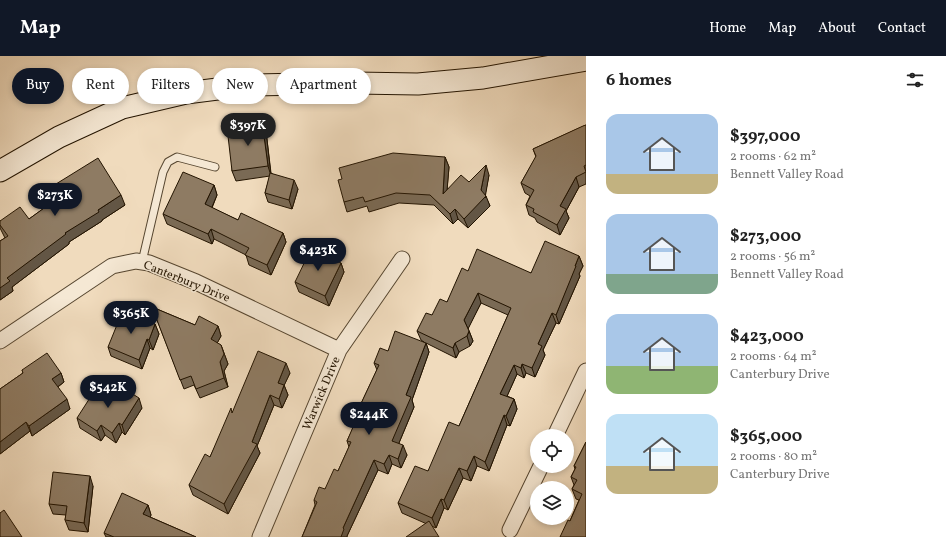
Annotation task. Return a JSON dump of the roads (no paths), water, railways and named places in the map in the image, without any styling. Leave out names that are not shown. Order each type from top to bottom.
[{"type":"street","points":[[0,171],[59,137],[122,108],[186,93],[249,85],[355,83],[418,84],[483,78],[586,60]]},
{"type":"street","name":"Warwick Drive","points":[[260,537],[339,350],[402,259]]},
{"type":"street","name":"Canterbury Drive","points":[[0,341],[112,266],[136,261],[149,263],[196,282],[339,350]]},
{"type":"street","points":[[558,429],[586,371]]},
{"type":"street","points":[[510,530],[538,473]]},
{"type":"lane","points":[[142,262],[163,172],[168,162],[178,157],[215,167]]}]
